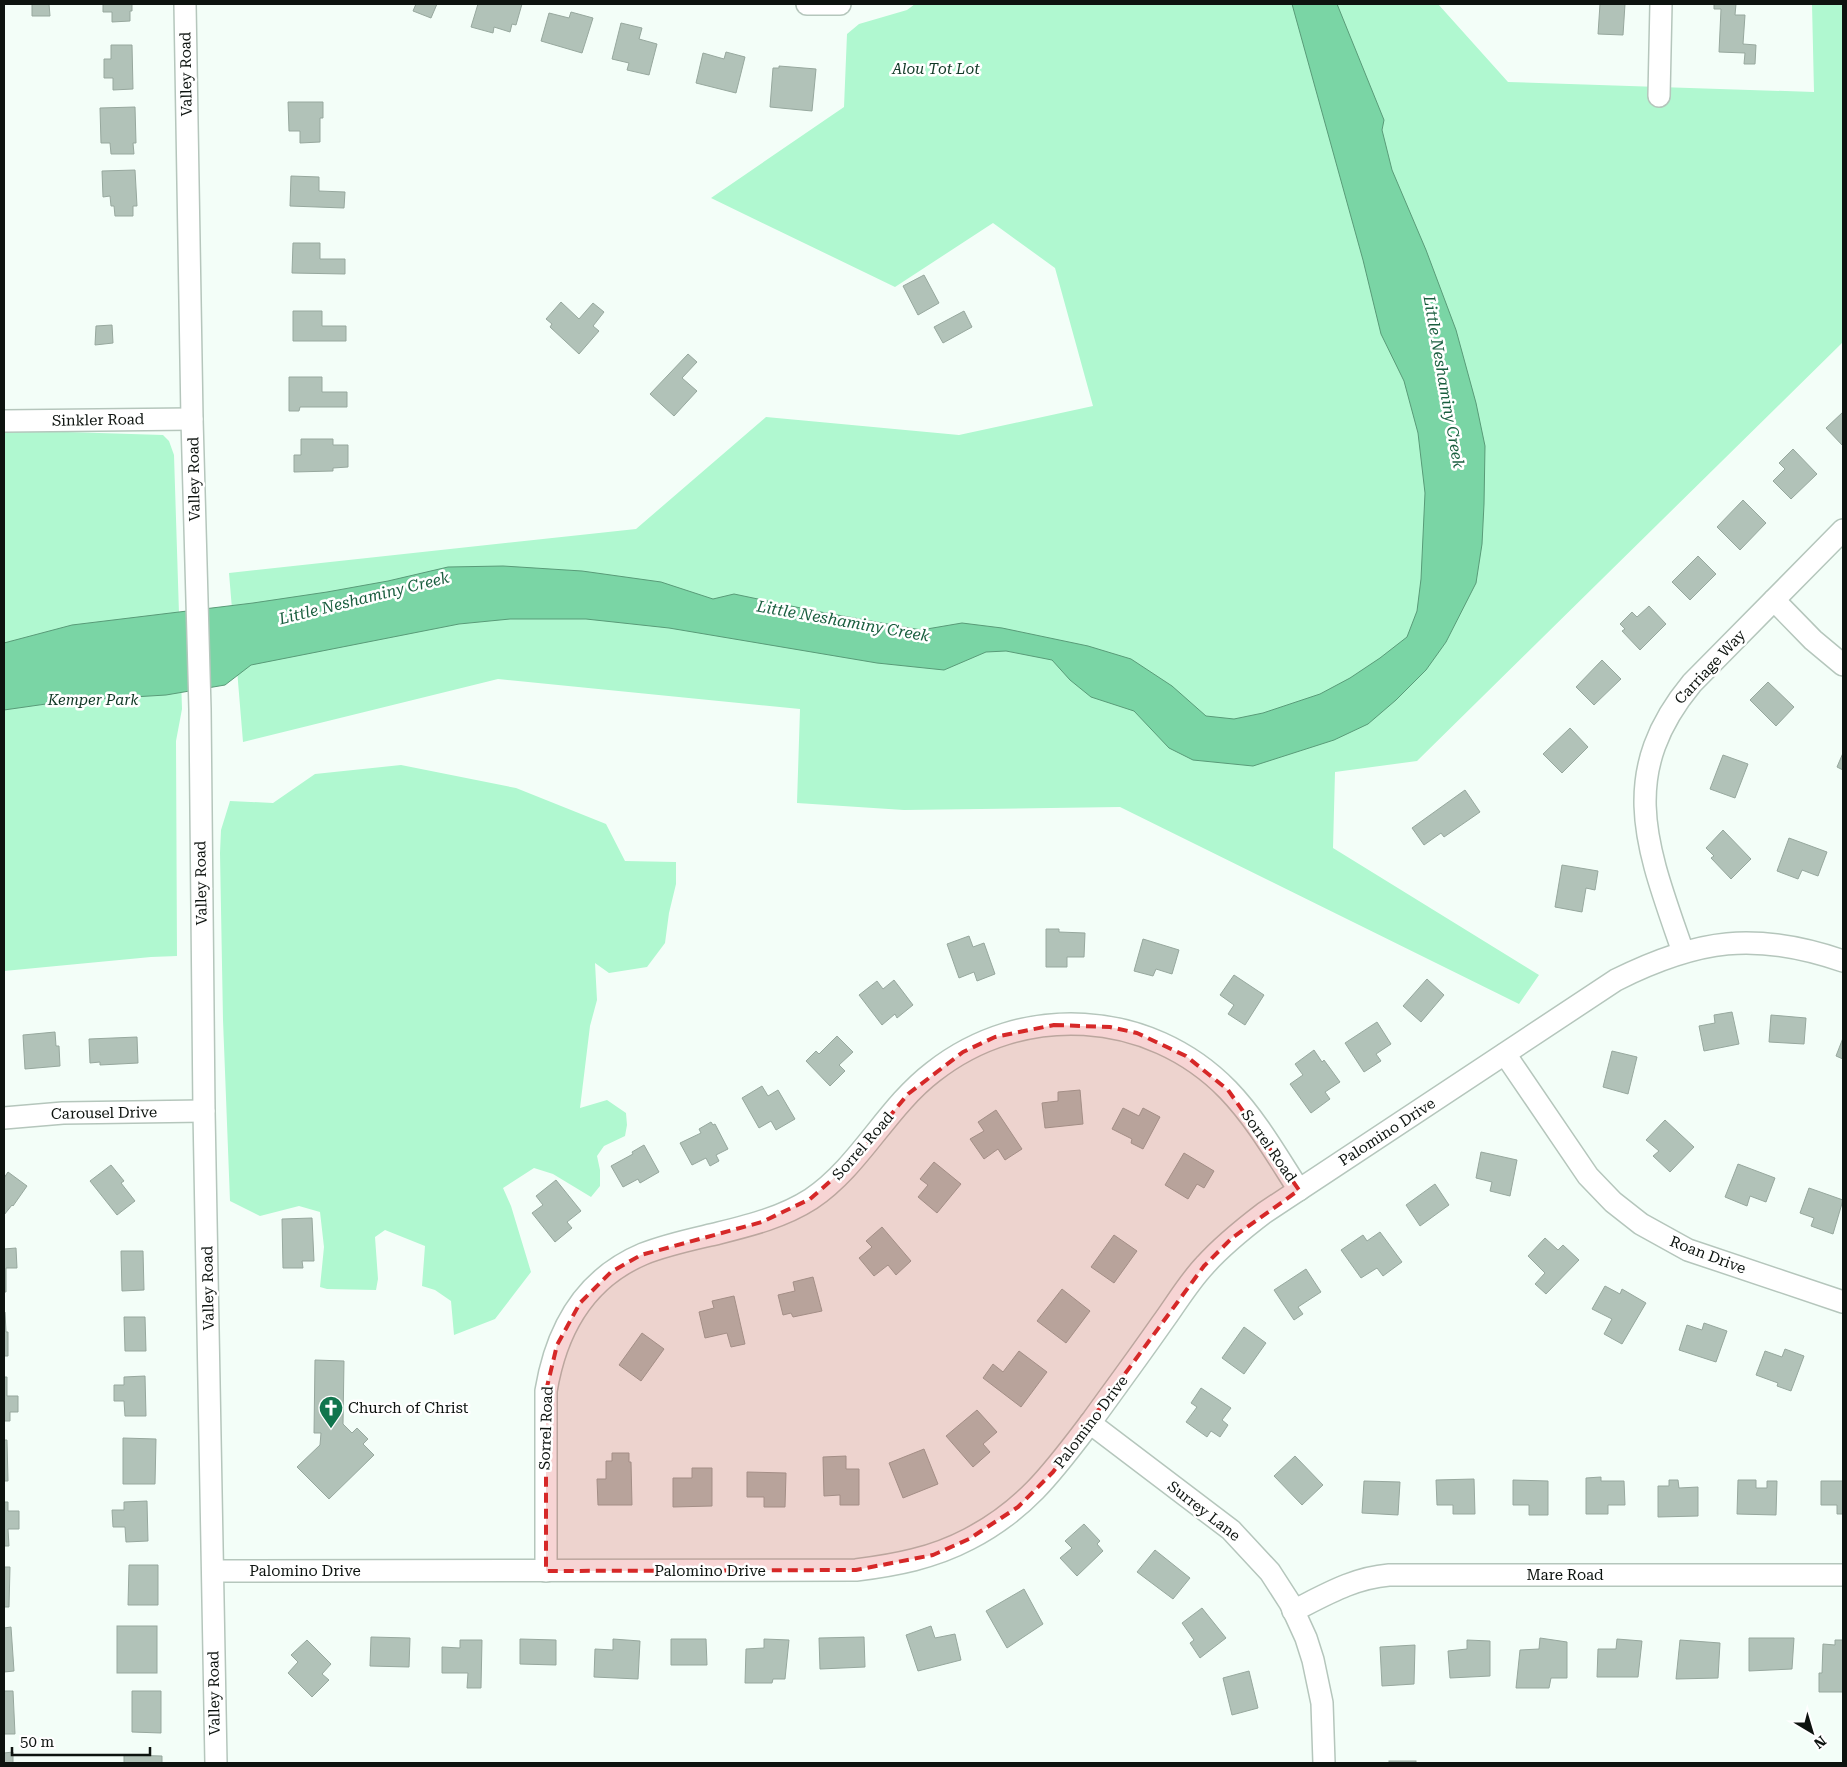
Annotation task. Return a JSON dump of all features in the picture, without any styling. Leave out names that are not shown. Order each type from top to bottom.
[{"type":"street","name":"Valley Road","points":[[185,4],[192,419],[200,709],[204,1112],[216,1763]]},
{"type":"street","points":[[807,4],[840,4]]},
{"type":"street","points":[[1660,96],[1662,4]]},
{"type":"street","name":"Sinkler Road","points":[[4,421],[192,419]]},
{"type":"street","name":"Carriage Way","points":[[1683,952],[1648,839],[1644,799],[1648,767],[1654,744],[1676,702],[1692,683],[1843,530]]},
{"type":"street","points":[[1774,600],[1813,640],[1843,665]]},
{"type":"street","name":"Palomino Drive","points":[[213,1571],[856,1570],[895,1565],[934,1555],[969,1539],[1018,1507],[1053,1472],[1204,1266],[1232,1238],[1264,1213],[1616,980],[1651,963],[1683,952],[1712,945],[1745,942],[1779,944],[1812,951],[1843,962]]},
{"type":"street","name":"Sorrel Road","points":[[546,1571],[546,1391],[557,1345],[567,1323],[580,1303],[594,1287],[612,1272],[641,1255],[663,1247],[762,1222],[787,1212],[810,1199],[831,1183],[850,1164],[908,1094],[934,1071],[963,1052],[994,1037],[1021,1030],[1054,1025],[1110,1027],[1137,1033],[1162,1043],[1186,1056],[1228,1090],[1249,1114],[1299,1190]]},
{"type":"street","name":"Roan Drive","points":[[1505,1054],[1588,1176],[1613,1202],[1640,1224],[1688,1250],[1843,1302]]},
{"type":"street","name":"Carousel Drive","points":[[4,1118],[63,1113],[204,1112]]},
{"type":"street","name":"Surrey Lane","points":[[1090,1423],[1232,1530],[1270,1572],[1294,1610],[1306,1638],[1318,1682],[1324,1724],[1324,1763]]},
{"type":"street","name":"Mare Road","points":[[1294,1610],[1348,1583],[1373,1576],[1843,1575]]},
{"type":"highlighted area","points":[[1054,1025],[1110,1027],[1137,1033],[1186,1056],[1228,1090],[1299,1190],[1232,1238],[1204,1266],[1053,1472],[1018,1507],[969,1539],[933,1555],[856,1570],[546,1571],[546,1391],[557,1345],[580,1303],[611,1272],[641,1255],[762,1222],[810,1199],[850,1164],[908,1094],[963,1052],[995,1037]]},
{"type":"green space","name":"Alou Tot Lot","points":[[915,4],[1438,4],[1508,82],[1814,92],[1812,4],[1843,4],[1843,342],[1417,761],[1335,772],[1333,848],[1539,975],[1519,1004],[1120,807],[904,810],[797,803],[800,709],[498,679],[243,742],[229,573],[636,529],[766,417],[959,435],[1093,406],[1055,268],[993,223],[895,287],[711,198],[844,107],[847,34],[859,24],[907,10]]},
{"type":"green space","name":"Kemper Park","points":[[4,430],[163,435],[169,441],[174,455],[182,709],[176,741],[177,956],[4,971]]},
{"type":"green space","points":[[401,765],[516,788],[606,824],[625,861],[676,862],[676,884],[669,913],[665,943],[647,967],[609,973],[595,963],[597,1000],[590,1026],[580,1108],[607,1100],[626,1113],[627,1125],[625,1136],[604,1146],[597,1156],[600,1170],[600,1186],[591,1197],[553,1174],[534,1168],[503,1188],[511,1206],[531,1272],[495,1319],[454,1335],[451,1301],[435,1290],[422,1286],[425,1246],[385,1230],[375,1237],[378,1279],[376,1290],[327,1289],[320,1287],[324,1247],[320,1212],[299,1206],[260,1216],[230,1201],[223,1020],[220,853],[221,830],[230,801],[273,803],[315,774]]},
{"type":"water","name":"Little Neshaminy Creek","points":[[1292,4],[1337,4],[1384,120],[1382,130],[1392,170],[1426,250],[1456,330],[1476,403],[1485,446],[1482,544],[1476,583],[1446,642],[1426,670],[1396,700],[1368,724],[1334,740],[1253,766],[1193,760],[1169,748],[1134,711],[1091,697],[1070,680],[1052,660],[1006,651],[986,652],[944,670],[877,663],[669,628],[586,619],[510,619],[459,624],[251,665],[225,685],[166,695],[67,701],[4,710],[4,643],[72,625],[327,592],[388,581],[448,567],[503,566],[582,571],[661,582],[713,599],[734,594],[921,630],[962,623],[1002,628],[1088,646],[1131,659],[1172,686],[1206,716],[1234,719],[1263,713],[1320,694],[1350,678],[1407,637],[1417,611],[1421,579],[1425,493],[1418,433],[1404,381],[1381,334],[1363,260]]},
{"type":"building","points":[[32,4],[49,4],[50,16],[32,16]]},
{"type":"building","points":[[103,4],[132,4],[130,21],[112,22],[112,12],[103,12]]},
{"type":"building","points":[[416,4],[437,4],[431,18],[413,11]]},
{"type":"building","points":[[478,4],[522,4],[516,25],[512,24],[510,32],[494,27],[493,33],[471,27]]},
{"type":"building","points":[[1600,4],[1625,4],[1623,35],[1598,34]]},
{"type":"building","points":[[1714,4],[1736,4],[1735,15],[1745,15],[1743,44],[1756,45],[1755,64],[1744,64],[1745,53],[1719,52],[1721,9],[1714,9]]},
{"type":"building","points":[[571,12],[593,18],[582,53],[541,41],[549,13],[569,18]]},
{"type":"building","points":[[621,23],[642,28],[639,39],[657,44],[649,75],[627,70],[629,63],[612,59]]},
{"type":"building","points":[[111,45],[132,45],[133,89],[113,90],[113,78],[104,78],[104,59],[111,59]]},
{"type":"building","points":[[726,52],[745,57],[736,93],[696,83],[703,53],[724,59]]},
{"type":"building","points":[[779,66],[816,69],[812,111],[770,107],[773,68],[779,68]]},
{"type":"building","points":[[288,102],[323,102],[323,118],[320,118],[320,142],[300,143],[300,131],[289,131]]},
{"type":"building","points":[[135,107],[136,143],[133,143],[134,154],[111,154],[110,143],[101,143],[100,108]]},
{"type":"building","points":[[135,170],[137,206],[133,206],[133,216],[115,216],[110,196],[103,197],[102,171]]},
{"type":"building","points":[[291,176],[319,177],[319,191],[345,192],[344,208],[290,206]]},
{"type":"building","points":[[293,243],[320,243],[320,259],[345,259],[345,274],[292,273]]},
{"type":"building","points":[[924,275],[939,303],[918,315],[903,286]]},
{"type":"building","points":[[561,302],[579,319],[593,303],[604,312],[593,326],[599,331],[579,354],[550,327],[552,324],[546,319]]},
{"type":"building","points":[[293,311],[322,311],[322,326],[346,326],[346,341],[293,341]]},
{"type":"building","points":[[964,311],[972,327],[943,343],[934,327]]},
{"type":"building","points":[[112,325],[113,343],[95,345],[96,326]]},
{"type":"building","points":[[688,354],[697,362],[682,378],[697,391],[674,416],[650,394]]},
{"type":"building","points":[[289,377],[322,377],[322,392],[347,392],[347,407],[300,407],[299,411],[289,411]]},
{"type":"building","points":[[1843,412],[1843,446],[1826,428]]},
{"type":"building","points":[[301,439],[333,439],[333,445],[348,445],[348,467],[333,468],[333,471],[294,472],[294,455],[301,455]]},
{"type":"building","points":[[1793,449],[1817,474],[1791,499],[1773,481],[1785,469],[1779,463]]},
{"type":"building","points":[[1743,500],[1766,523],[1740,550],[1717,527]]},
{"type":"building","points":[[1698,556],[1716,574],[1690,600],[1672,582]]},
{"type":"building","points":[[1649,606],[1666,624],[1640,650],[1622,631],[1625,629],[1620,624],[1632,612],[1637,617]]},
{"type":"building","points":[[1602,660],[1621,679],[1594,705],[1576,687]]},
{"type":"building","points":[[1768,682],[1794,707],[1776,726],[1750,700]]},
{"type":"building","points":[[1570,728],[1588,747],[1562,773],[1543,754]]},
{"type":"building","points":[[1843,753],[1843,770],[1837,767]]},
{"type":"building","points":[[1723,755],[1748,764],[1735,798],[1710,789]]},
{"type":"building","points":[[1465,790],[1480,812],[1444,837],[1441,833],[1424,845],[1412,828]]},
{"type":"building","points":[[1723,830],[1751,859],[1731,879],[1711,858],[1714,856],[1706,848]]},
{"type":"building","points":[[1789,838],[1827,852],[1818,876],[1802,870],[1798,879],[1777,871]]},
{"type":"building","points":[[1562,865],[1598,871],[1595,890],[1586,888],[1582,912],[1555,907]]},
{"type":"building","points":[[1046,929],[1059,929],[1059,932],[1085,933],[1084,957],[1067,957],[1067,967],[1046,967]]},
{"type":"building","points":[[969,936],[973,947],[984,943],[995,974],[977,981],[974,972],[959,978],[947,944]]},
{"type":"building","points":[[1143,939],[1179,950],[1172,974],[1156,969],[1153,976],[1134,971]]},
{"type":"building","points":[[1234,975],[1264,995],[1245,1025],[1228,1014],[1234,1005],[1220,995]]},
{"type":"building","points":[[1427,979],[1444,995],[1421,1022],[1403,1006]]},
{"type":"building","points":[[894,980],[913,1005],[897,1018],[895,1014],[882,1025],[859,995],[877,981],[883,989]]},
{"type":"building","points":[[1732,1012],[1739,1044],[1704,1051],[1699,1026],[1715,1023],[1714,1015]]},
{"type":"building","points":[[1771,1015],[1806,1018],[1804,1044],[1769,1042]]},
{"type":"building","points":[[1377,1022],[1391,1044],[1376,1054],[1381,1061],[1364,1072],[1345,1043]]},
{"type":"building","points":[[55,1032],[56,1046],[59,1046],[60,1066],[25,1069],[23,1035]]},
{"type":"building","points":[[837,1036],[853,1052],[839,1065],[845,1071],[830,1086],[806,1061],[816,1051],[819,1054]]},
{"type":"building","points":[[137,1037],[138,1063],[100,1065],[100,1062],[90,1063],[89,1039]]},
{"type":"building","points":[[1843,1038],[1843,1059],[1836,1056]]},
{"type":"building","points":[[1314,1050],[1340,1082],[1325,1092],[1330,1099],[1311,1113],[1290,1084],[1303,1075],[1295,1064]]},
{"type":"building","points":[[1612,1051],[1637,1057],[1628,1094],[1603,1087]]},
{"type":"building","points":[[762,1086],[768,1096],[778,1090],[795,1119],[776,1130],[771,1121],[759,1128],[742,1098]]},
{"type":"building","points":[[1080,1090],[1083,1124],[1045,1128],[1042,1103],[1058,1101],[1058,1092]]},
{"type":"building","points":[[1123,1108],[1139,1116],[1143,1108],[1160,1117],[1143,1149],[1131,1143],[1132,1139],[1112,1129]]},
{"type":"building","points":[[996,1110],[1022,1149],[1005,1160],[998,1149],[984,1159],[970,1139],[984,1131],[978,1122]]},
{"type":"building","points":[[1665,1120],[1694,1147],[1670,1172],[1653,1156],[1659,1151],[1646,1140]]},
{"type":"building","points":[[711,1122],[713,1125],[715,1124],[728,1149],[716,1155],[719,1161],[710,1166],[706,1158],[692,1165],[680,1143],[701,1133],[699,1129]]},
{"type":"building","points":[[644,1145],[659,1172],[640,1183],[638,1179],[623,1187],[611,1166],[633,1154],[632,1152]]},
{"type":"building","points":[[1481,1152],[1517,1160],[1510,1196],[1490,1191],[1492,1182],[1476,1178]]},
{"type":"building","points":[[1184,1153],[1214,1171],[1204,1188],[1197,1184],[1188,1199],[1165,1185]]},
{"type":"building","points":[[934,1162],[961,1184],[937,1213],[918,1197],[928,1185],[920,1179]]},
{"type":"building","points":[[1738,1164],[1775,1178],[1766,1202],[1750,1196],[1747,1206],[1725,1197]]},
{"type":"building","points":[[111,1165],[124,1181],[121,1183],[135,1201],[117,1215],[90,1181]]},
{"type":"building","points":[[8,1172],[27,1186],[4,1215],[4,1178]]},
{"type":"building","points":[[556,1180],[581,1211],[567,1222],[572,1228],[555,1242],[532,1213],[543,1205],[536,1196]]},
{"type":"building","points":[[1435,1184],[1449,1205],[1420,1226],[1406,1205]]},
{"type":"building","points":[[1809,1188],[1843,1200],[1833,1234],[1811,1226],[1814,1218],[1800,1213]]},
{"type":"building","points":[[312,1218],[314,1261],[302,1261],[303,1268],[283,1268],[282,1219]]},
{"type":"building","points":[[882,1227],[911,1261],[896,1275],[888,1265],[874,1276],[859,1258],[872,1247],[866,1241]]},
{"type":"building","points":[[1380,1232],[1402,1262],[1383,1276],[1377,1268],[1361,1278],[1341,1250],[1363,1235],[1367,1241]]},
{"type":"building","points":[[1114,1235],[1137,1251],[1114,1283],[1091,1267]]},
{"type":"building","points":[[1545,1238],[1558,1250],[1563,1245],[1579,1260],[1546,1294],[1535,1284],[1545,1273],[1528,1256]]},
{"type":"building","points":[[16,1248],[17,1268],[6,1268],[6,1292],[4,1292],[4,1249]]},
{"type":"building","points":[[121,1251],[143,1251],[144,1290],[122,1291]]},
{"type":"building","points":[[1306,1269],[1321,1292],[1298,1307],[1303,1314],[1294,1320],[1274,1290]]},
{"type":"building","points":[[813,1277],[822,1311],[793,1317],[791,1313],[783,1315],[778,1295],[795,1291],[793,1282]]},
{"type":"building","points":[[1605,1286],[1620,1294],[1622,1289],[1646,1303],[1622,1344],[1604,1334],[1612,1319],[1592,1309]]},
{"type":"building","points":[[1062,1289],[1090,1311],[1066,1343],[1037,1321]]},
{"type":"building","points":[[734,1296],[745,1344],[731,1347],[727,1333],[705,1338],[699,1312],[714,1308],[712,1301]]},
{"type":"building","points":[[4,1312],[6,1332],[8,1332],[8,1356],[4,1356]]},
{"type":"building","points":[[124,1317],[145,1317],[146,1351],[125,1351]]},
{"type":"building","points":[[1704,1323],[1727,1331],[1716,1362],[1679,1350],[1687,1325],[1702,1330]]},
{"type":"building","points":[[1244,1327],[1266,1343],[1244,1374],[1222,1358]]},
{"type":"building","points":[[642,1333],[664,1349],[641,1381],[619,1365]]},
{"type":"building","points":[[1785,1349],[1804,1356],[1791,1391],[1777,1386],[1778,1383],[1756,1375],[1765,1351],[1782,1357]]},
{"type":"building","points":[[1019,1351],[1047,1372],[1021,1407],[983,1378],[993,1364],[1003,1372]]},
{"type":"building","name":"Church of Christ","points":[[315,1360],[344,1361],[343,1424],[352,1433],[357,1428],[368,1439],[363,1444],[374,1455],[329,1499],[297,1467],[320,1445],[321,1433],[314,1433]]},
{"type":"building","points":[[145,1376],[146,1416],[125,1416],[124,1401],[114,1401],[114,1385],[124,1385],[124,1377]]},
{"type":"building","points":[[4,1377],[7,1377],[7,1396],[18,1396],[18,1412],[10,1412],[10,1421],[4,1421]]},
{"type":"building","points":[[1201,1388],[1231,1408],[1222,1420],[1228,1425],[1220,1437],[1211,1431],[1207,1437],[1186,1422],[1197,1407],[1191,1403]]},
{"type":"building","points":[[977,1410],[997,1432],[983,1444],[990,1452],[973,1467],[946,1436]]},
{"type":"building","points":[[123,1438],[156,1439],[155,1484],[123,1484]]},
{"type":"building","points":[[4,1440],[7,1440],[8,1481],[4,1481]]},
{"type":"building","points":[[924,1449],[938,1484],[903,1498],[889,1463]]},
{"type":"building","points":[[612,1453],[629,1453],[632,1505],[598,1505],[597,1479],[606,1479],[606,1461],[612,1461]]},
{"type":"building","points":[[846,1456],[846,1469],[859,1469],[859,1505],[840,1505],[840,1495],[824,1496],[823,1457]]},
{"type":"building","points":[[1295,1456],[1323,1485],[1302,1505],[1274,1476]]},
{"type":"building","points":[[692,1468],[712,1468],[712,1506],[673,1507],[673,1478],[692,1478]]},
{"type":"building","points":[[747,1472],[786,1473],[785,1507],[764,1507],[764,1497],[747,1497]]},
{"type":"building","points":[[1601,1477],[1601,1481],[1624,1481],[1625,1505],[1608,1505],[1608,1514],[1586,1514],[1586,1478]]},
{"type":"building","points":[[1474,1479],[1475,1514],[1453,1514],[1453,1505],[1437,1505],[1436,1480]]},
{"type":"building","points":[[1513,1480],[1548,1481],[1548,1515],[1529,1515],[1529,1505],[1513,1505]]},
{"type":"building","points":[[1669,1480],[1678,1480],[1679,1488],[1698,1487],[1698,1516],[1658,1517],[1658,1486],[1669,1486]]},
{"type":"building","points":[[1738,1480],[1756,1480],[1756,1488],[1767,1488],[1767,1481],[1777,1481],[1776,1515],[1737,1514]]},
{"type":"building","points":[[1364,1481],[1400,1482],[1398,1515],[1362,1513]]},
{"type":"building","points":[[1821,1481],[1843,1481],[1843,1514],[1837,1514],[1837,1505],[1821,1505]]},
{"type":"building","points":[[147,1501],[148,1541],[126,1542],[125,1527],[113,1527],[112,1510],[124,1510],[124,1502]]},
{"type":"building","points":[[4,1502],[8,1502],[8,1511],[19,1511],[19,1529],[8,1529],[9,1546],[4,1546]]},
{"type":"building","points":[[1084,1524],[1100,1541],[1097,1544],[1103,1551],[1077,1576],[1060,1558],[1072,1548],[1065,1541]]},
{"type":"building","points":[[1155,1550],[1190,1578],[1173,1599],[1137,1572]]},
{"type":"building","points":[[129,1565],[158,1565],[158,1605],[128,1605]]},
{"type":"building","points":[[4,1567],[10,1567],[9,1607],[4,1607]]},
{"type":"building","points":[[1024,1589],[1043,1624],[1007,1648],[986,1611]]},
{"type":"building","points":[[1202,1608],[1226,1638],[1200,1658],[1190,1643],[1194,1640],[1182,1623]]},
{"type":"building","points":[[117,1626],[157,1626],[157,1673],[117,1673]]},
{"type":"building","points":[[931,1626],[935,1638],[955,1634],[961,1660],[918,1671],[906,1635]]},
{"type":"building","points":[[11,1627],[14,1671],[4,1672],[4,1628]]},
{"type":"building","points":[[371,1637],[410,1638],[409,1667],[370,1666]]},
{"type":"building","points":[[864,1637],[865,1667],[820,1669],[819,1638]]},
{"type":"building","points":[[1540,1638],[1567,1642],[1567,1678],[1551,1678],[1549,1688],[1516,1688],[1520,1650],[1539,1649]]},
{"type":"building","points":[[1749,1638],[1794,1638],[1792,1669],[1749,1671]]},
{"type":"building","points":[[520,1639],[556,1640],[556,1665],[520,1664]]},
{"type":"building","points":[[613,1639],[640,1641],[638,1679],[594,1677],[595,1649],[613,1650]]},
{"type":"building","points":[[671,1639],[706,1639],[707,1665],[671,1665]]},
{"type":"building","points":[[764,1639],[789,1640],[785,1679],[773,1679],[772,1683],[745,1683],[746,1649],[764,1648]]},
{"type":"building","points":[[1617,1639],[1642,1641],[1638,1677],[1597,1677],[1598,1649],[1616,1649]]},
{"type":"building","points":[[307,1640],[331,1664],[322,1674],[329,1680],[312,1697],[288,1673],[298,1662],[291,1655]]},
{"type":"building","points":[[460,1640],[482,1640],[481,1688],[467,1688],[468,1673],[442,1673],[442,1647],[460,1648]]},
{"type":"building","points":[[1467,1640],[1490,1641],[1490,1676],[1450,1678],[1448,1651],[1467,1649]]},
{"type":"building","points":[[1680,1640],[1720,1643],[1718,1678],[1676,1679]]},
{"type":"building","points":[[1835,1640],[1843,1640],[1843,1692],[1819,1692],[1819,1673],[1822,1673],[1823,1644],[1835,1645]]},
{"type":"building","points":[[1415,1645],[1414,1684],[1382,1686],[1380,1647]]},
{"type":"building","points":[[1249,1671],[1258,1708],[1232,1715],[1223,1678]]},
{"type":"building","points":[[4,1691],[13,1691],[15,1734],[4,1734]]},
{"type":"building","points":[[132,1691],[161,1691],[161,1733],[132,1732]]},
{"type":"building","points":[[13,1752],[13,1763],[4,1763],[4,1753]]},
{"type":"building","points":[[124,1755],[162,1756],[162,1763],[124,1763]]},
{"type":"building","points":[[1389,1761],[1416,1761],[1416,1763],[1389,1763]]},
{"type":"place","name":"Church of Christ","points":[[331,1429]]}]
